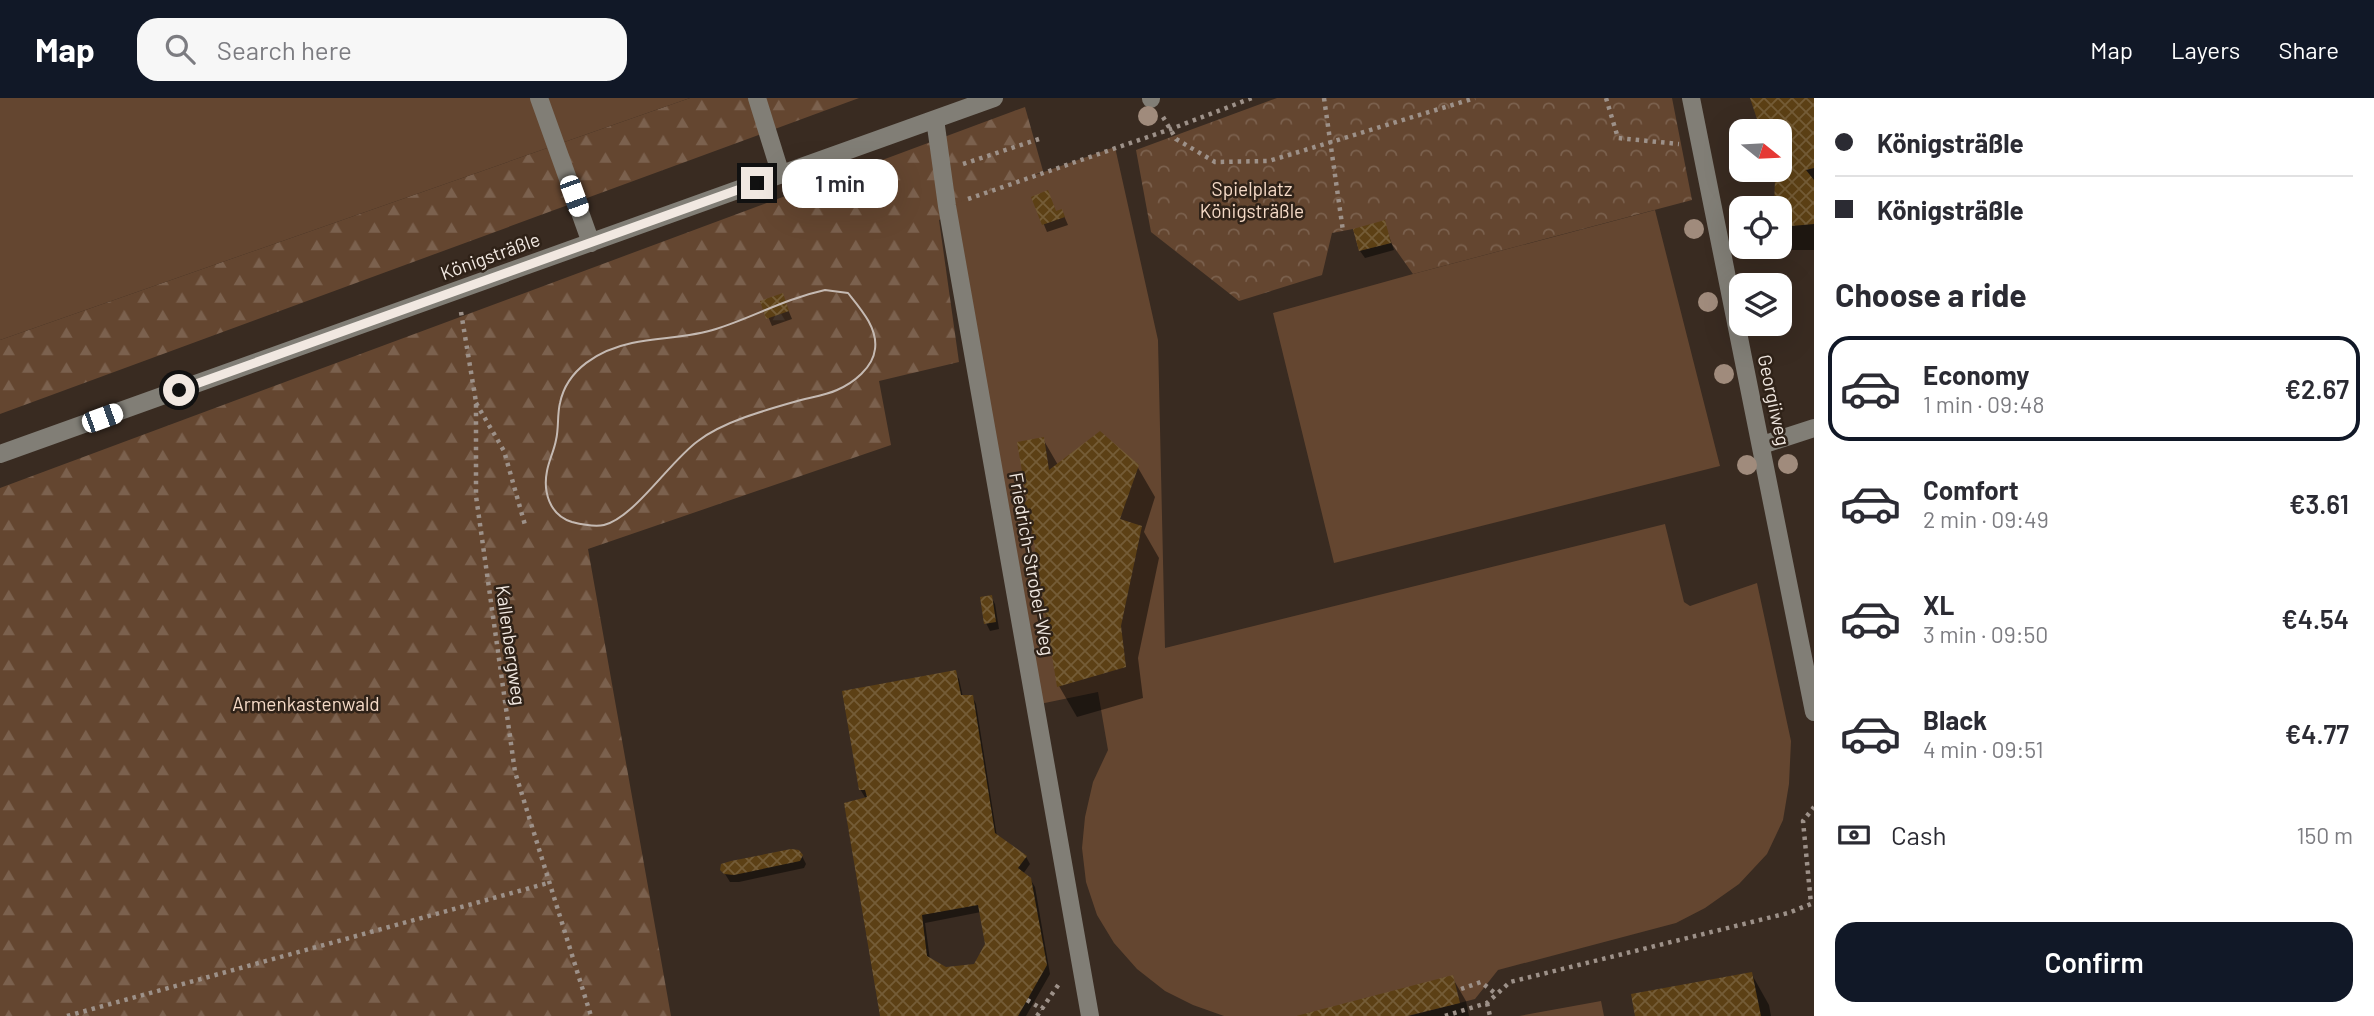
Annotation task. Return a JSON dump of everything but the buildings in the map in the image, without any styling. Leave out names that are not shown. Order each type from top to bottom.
[{"type":"street","points":[[539,98],[591,243]]},
{"type":"street","points":[[757,98],[780,175]]},
{"type":"street","name":"Königsträßle","points":[[0,454],[994,98]]},
{"type":"street","name":"Georgiiweg","points":[[1691,98],[1814,712]]},
{"type":"street","name":"Friedrich-Strobel-Weg","points":[[935,119],[947,205],[1090,1016]]},
{"type":"street","points":[[1762,445],[1814,428]]},
{"type":"path","points":[[947,205],[1171,129],[1252,98]]},
{"type":"path","points":[[1324,98],[1343,231]]},
{"type":"path","points":[[1151,99],[1176,139],[1215,162],[1269,161],[1475,98]]},
{"type":"path","points":[[1606,98],[1618,138],[1701,146]]},
{"type":"path","points":[[942,167],[959,166],[1042,138]]},
{"type":"path","name":"Kallenbergweg","points":[[457,291],[476,402],[476,496],[515,772],[591,1016]]},
{"type":"path","points":[[476,402],[503,451],[524,525]]},
{"type":"path","points":[[1445,1016],[1487,1003],[1510,982],[1813,904],[1803,821],[1814,807]]},
{"type":"path","points":[[67,1016],[548,883]]},
{"type":"path","points":[[1037,1016],[1057,988],[1078,950]]},
{"type":"path","points":[[1461,989],[1481,982],[1496,994]]},
{"type":"path","points":[[1027,1000],[1042,1009]]},
{"type":"path","points":[[1487,1003],[1490,1016]]},
{"type":"green space","points":[[0,98],[690,98],[0,340]]},
{"type":"green space","points":[[690,98],[859,98],[0,414],[0,340]]},
{"type":"green space","name":"Spielplatz Königsträßle","points":[[1277,98],[1672,98],[1692,200],[1413,274],[1391,243],[1359,251],[1353,229],[1332,233],[1322,275],[1239,301],[1151,232],[1136,150]]},
{"type":"green space","name":"Armenkastenwald","points":[[1025,107],[1043,171],[939,220],[959,362],[879,381],[891,445],[588,549],[671,1016],[0,1016],[0,488]]},
{"type":"green space","points":[[1115,147],[1158,340],[1165,648],[1665,524],[1684,602],[1690,606],[1757,583],[1791,741],[1789,784],[1783,820],[1767,854],[1739,884],[1705,908],[1676,923],[1498,970],[1475,999],[1409,1016],[1224,1016],[1165,991],[1137,969],[1114,943],[1097,915],[1086,882],[1082,848],[1085,817],[1093,782],[1108,750],[1098,692],[1035,705],[947,206]]},
{"type":"green space","points":[[1655,210],[1720,466],[1334,563],[1273,313]]},
{"type":"green space","points":[[1601,1001],[1604,1016],[1519,1016]]},
{"type":"tram line","points":[[825,290],[848,293],[874,333],[873,356],[856,379],[833,392],[747,416],[709,434],[687,450],[640,500],[616,520],[604,525],[572,522],[564,519],[553,508],[547,494],[546,479],[557,435],[560,403],[570,380],[586,363],[620,346],[706,332],[796,298],[825,290]]},
{"type":"route","points":[[179,390],[757,183]]}]
